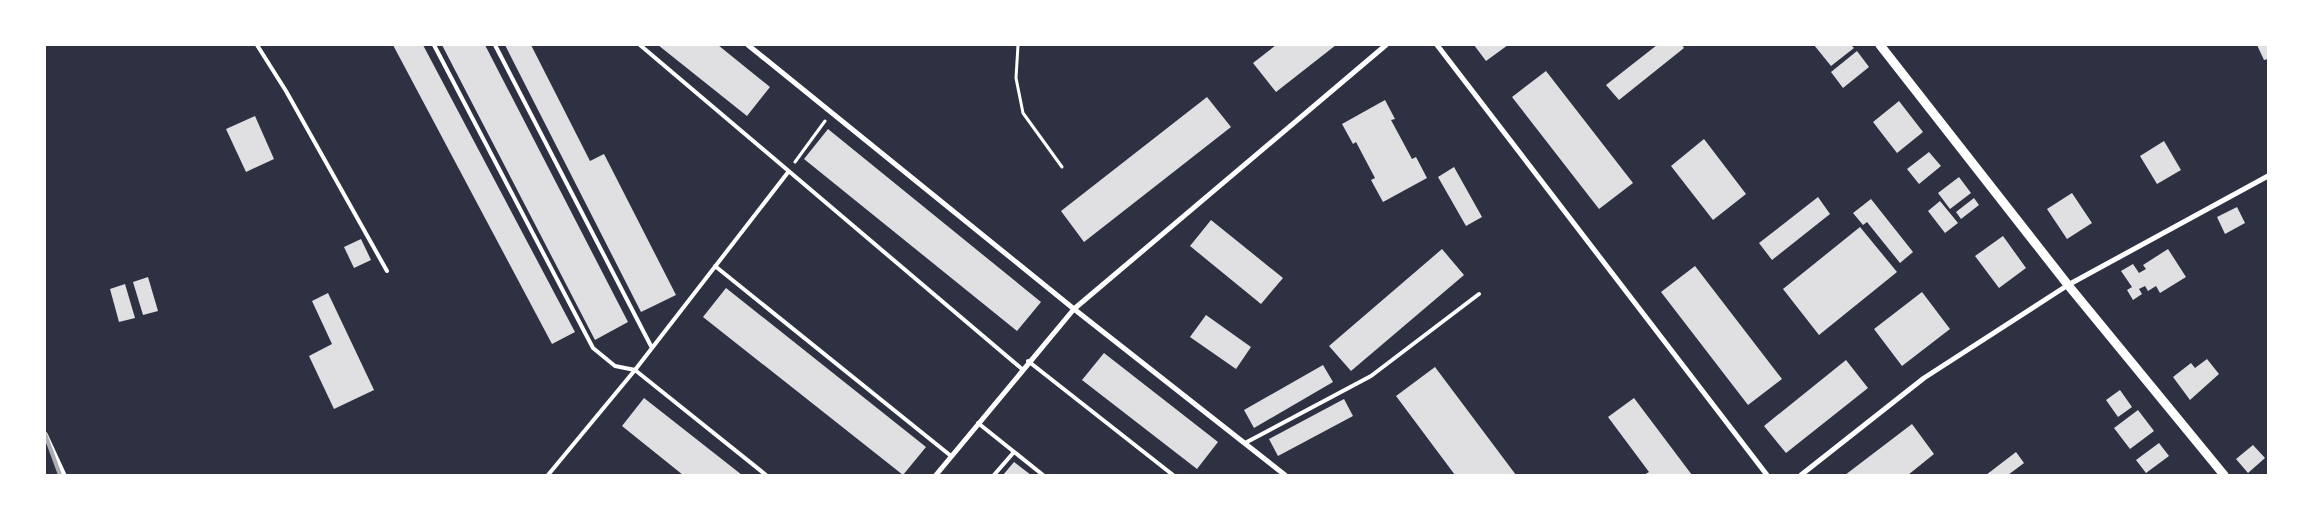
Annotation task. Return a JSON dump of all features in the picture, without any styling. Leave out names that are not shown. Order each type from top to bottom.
[{"type":"street","points":[[748,45],[830,114],[1285,475]]},
{"type":"street","points":[[936,475],[1028,361],[1074,309],[1386,45]]},
{"type":"street","points":[[1437,45],[1767,475]]},
{"type":"street","points":[[1880,45],[2068,285],[2224,475]]},
{"type":"street","points":[[1801,475],[1924,378],[2068,285],[2268,176]]},
{"type":"street","points":[[45,434],[64,475]]},
{"type":"lane","points":[[257,45],[286,91],[387,271]]},
{"type":"lane","points":[[434,45],[593,348],[615,366],[635,370],[766,475]]},
{"type":"lane","points":[[495,45],[652,348]]},
{"type":"lane","points":[[640,45],[1022,369]]},
{"type":"lane","points":[[548,475],[635,370],[788,171]]},
{"type":"lane","points":[[715,266],[951,456]]},
{"type":"lane","points":[[1245,443],[1371,376],[1479,294]]},
{"type":"lane","points":[[1028,361],[1173,475]]},
{"type":"lane","points":[[978,423],[1043,475]]},
{"type":"lane","points":[[994,475],[1014,452]]},
{"type":"path","points":[[1018,45],[1016,78],[1022,113],[1062,167]]},
{"type":"path","points":[[788,171],[830,114]]},
{"type":"building","points":[[393,45],[423,45],[575,332],[552,344]]},
{"type":"building","points":[[442,45],[485,45],[628,322],[595,340]]},
{"type":"building","points":[[505,45],[531,45],[590,161],[604,154],[676,295],[641,312]]},
{"type":"building","points":[[658,45],[718,45],[770,87],[747,116]]},
{"type":"building","points":[[1276,45],[1336,45],[1276,92],[1253,63]]},
{"type":"building","points":[[1474,45],[1508,45],[1486,61]]},
{"type":"building","points":[[1657,45],[1682,45],[1684,48],[1619,100],[1606,85]]},
{"type":"building","points":[[1814,45],[1851,45],[1854,48],[1831,66]]},
{"type":"building","points":[[2257,45],[2268,45],[2268,59],[2264,60]]},
{"type":"building","points":[[1857,51],[1869,67],[1843,88],[1831,72]]},
{"type":"building","points":[[1546,71],[1633,183],[1599,209],[1512,97]]},
{"type":"building","points":[[1207,97],[1231,127],[1084,242],[1061,211]]},
{"type":"building","points":[[1385,100],[1395,119],[1391,120],[1412,159],[1416,157],[1427,178],[1383,202],[1371,180],[1375,178],[1356,142],[1353,144],[1342,124]]},
{"type":"building","points":[[1899,101],[1923,132],[1897,153],[1873,122]]},
{"type":"building","points":[[255,116],[274,159],[246,172],[226,129]]},
{"type":"building","points":[[828,129],[1041,302],[1017,331],[804,159]]},
{"type":"building","points":[[1704,139],[1746,194],[1713,220],[1671,166]]},
{"type":"building","points":[[2164,141],[2181,170],[2157,184],[2140,156]]},
{"type":"building","points":[[1929,152],[1941,166],[1919,184],[1907,169]]},
{"type":"building","points":[[1454,167],[1482,217],[1466,226],[1438,177]]},
{"type":"building","points":[[1959,177],[1971,193],[1950,209],[1938,193]]},
{"type":"building","points":[[2072,193],[2092,223],[2067,239],[2047,209]]},
{"type":"building","points":[[1818,197],[1830,214],[1772,260],[1759,243]]},
{"type":"building","points":[[1974,198],[1979,205],[1961,219],[1956,212]]},
{"type":"building","points":[[1871,199],[1913,252],[1900,263],[1867,222],[1863,225],[1853,213]]},
{"type":"building","points":[[1940,201],[1958,223],[1945,233],[1928,211]]},
{"type":"building","points":[[2237,207],[2245,223],[2225,234],[2217,217]]},
{"type":"building","points":[[1211,220],[1283,278],[1261,304],[1190,246]]},
{"type":"building","points":[[1860,227],[1897,272],[1819,335],[1783,289]]},
{"type":"building","points":[[2003,236],[2026,268],[1999,288],[1975,256]]},
{"type":"building","points":[[361,239],[371,260],[354,268],[344,247]]},
{"type":"building","points":[[1442,249],[1464,275],[1351,371],[1329,346]]},
{"type":"building","points":[[2168,249],[2186,277],[2160,293],[2156,286],[2148,291],[2145,286],[2139,289],[2142,294],[2133,300],[2127,290],[2132,287],[2121,271],[2133,264],[2139,273],[2146,269],[2143,265]]},
{"type":"building","points":[[1695,266],[1782,379],[1748,405],[1661,292]]},
{"type":"building","points":[[148,277],[158,311],[143,315],[133,282]]},
{"type":"building","points":[[125,284],[135,318],[119,322],[110,289]]},
{"type":"building","points":[[726,288],[926,447],[903,475],[703,317]]},
{"type":"building","points":[[1922,292],[1950,329],[1902,366],[1874,329]]},
{"type":"building","points":[[328,293],[374,390],[334,409],[309,356],[332,344],[312,301]]},
{"type":"building","points":[[1206,315],[1251,347],[1236,369],[1190,337]]},
{"type":"building","points":[[1104,353],[1218,442],[1197,469],[1082,380]]},
{"type":"building","points":[[2207,359],[2219,374],[2190,400],[2173,377],[2191,363],[2195,368]]},
{"type":"building","points":[[1846,360],[1868,388],[1786,453],[1764,426]]},
{"type":"building","points":[[1323,365],[1333,382],[1254,428],[1244,410]]},
{"type":"building","points":[[1435,367],[1516,475],[1455,475],[1396,396]]},
{"type":"building","points":[[2120,390],[2132,407],[2118,417],[2106,400]]},
{"type":"building","points":[[644,398],[742,475],[683,475],[622,426]]},
{"type":"building","points":[[1634,398],[1692,475],[1644,475],[1649,472],[1608,417]]},
{"type":"building","points":[[1344,399],[1353,416],[1278,456],[1269,439]]},
{"type":"building","points":[[2138,410],[2154,431],[2130,449],[2114,428]]},
{"type":"building","points":[[1912,424],[1934,454],[1908,475],[1845,475]]},
{"type":"building","points":[[2159,443],[2169,456],[2146,473],[2136,460]]},
{"type":"building","points":[[2253,445],[2265,458],[2248,473],[2236,459]]},
{"type":"building","points":[[2016,452],[2024,463],[2008,475],[1986,475]]},
{"type":"building","points":[[1014,462],[1031,475],[1003,475]]},
{"type":"railway","points":[[45,434],[60,475]]}]
